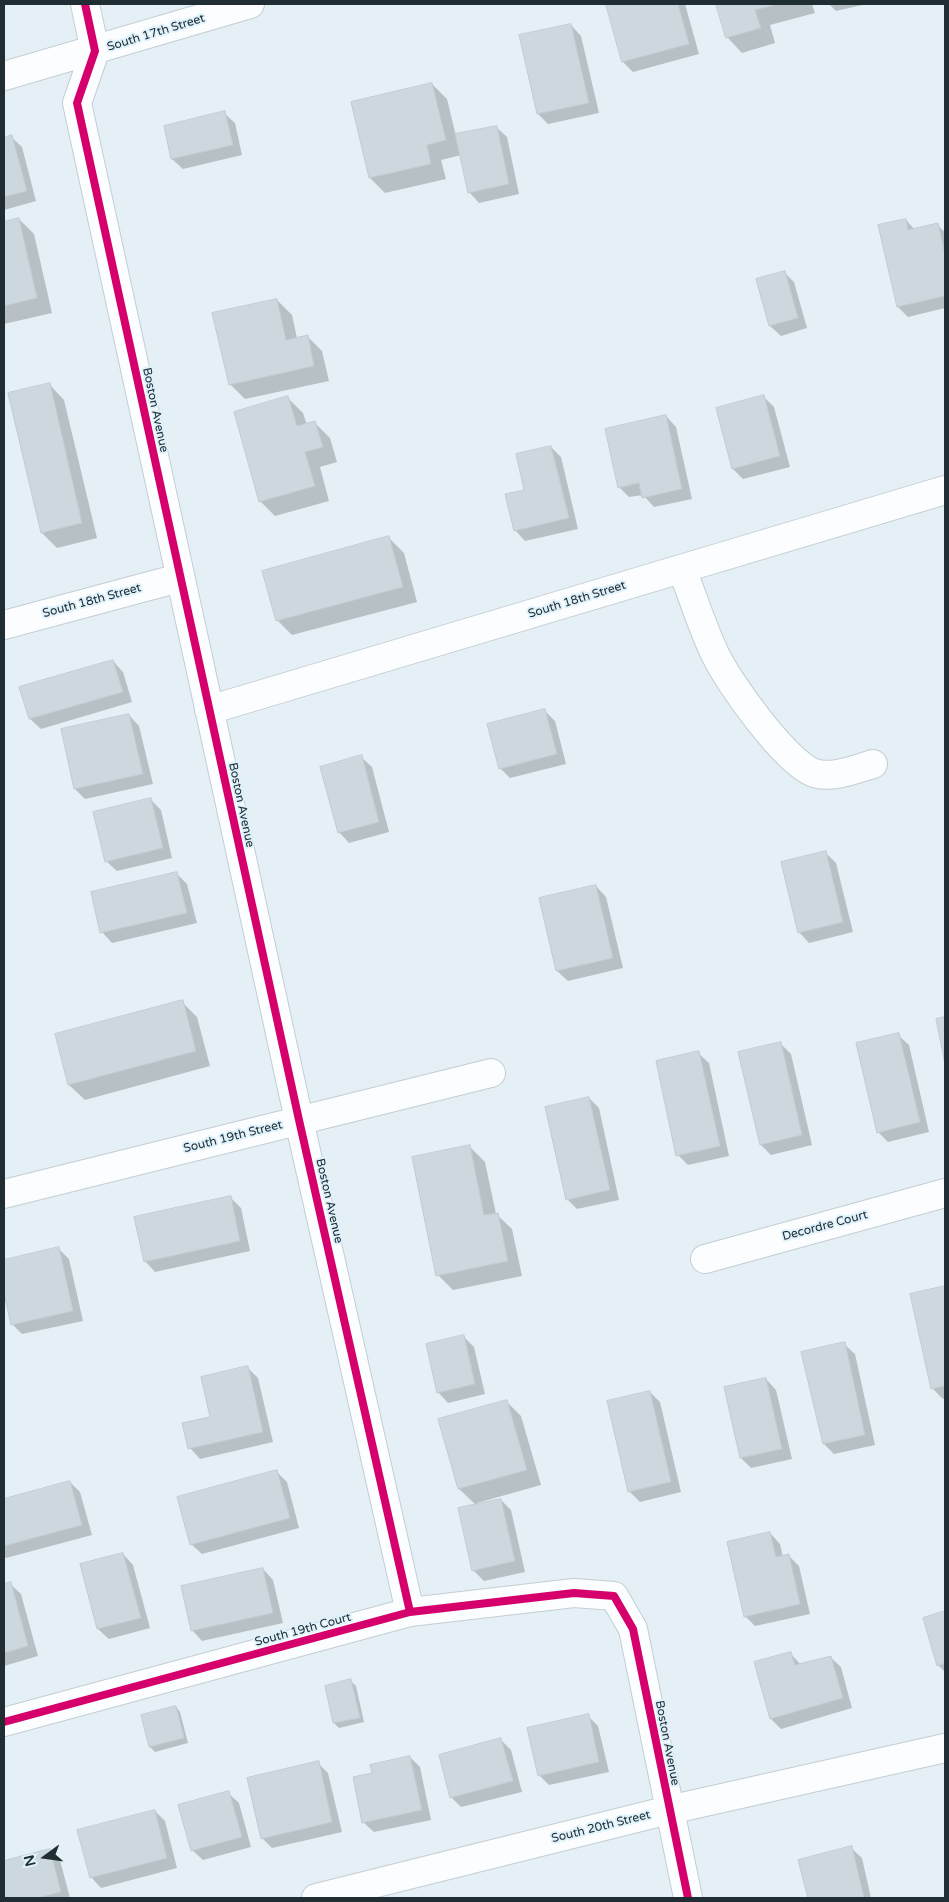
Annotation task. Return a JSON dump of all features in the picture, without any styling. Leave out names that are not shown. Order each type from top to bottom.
[{"type":"street","points":[[85,4],[95,51]]},
{"type":"street","name":"South 17th Street","points":[[4,76],[95,51],[250,4]]},
{"type":"street","name":"Boston Avenue","points":[[95,51],[77,103],[179,578],[410,1612]]},
{"type":"street","name":"South 18th Street","points":[[209,710],[945,490]]},
{"type":"street","points":[[682,569],[715,655],[761,724],[794,761],[815,773],[840,773],[873,764]]},
{"type":"street","name":"South 18th Street","points":[[4,625],[179,578]]},
{"type":"street","name":"South 19th Street","points":[[4,1194],[491,1072]]},
{"type":"street","name":"Decordre Court","points":[[705,1259],[945,1193]]},
{"type":"street","name":"South 19th Court","points":[[4,1722],[410,1612],[574,1593],[614,1596]]},
{"type":"street","name":"Boston Avenue","points":[[614,1596],[633,1629],[688,1898]]},
{"type":"street","name":"South 20th Street","points":[[316,1898],[669,1810],[945,1748]]},
{"type":"building","points":[[606,4],[678,4],[689,44],[622,62]]},
{"type":"building","points":[[716,4],[779,4],[755,10],[761,28],[726,38]]},
{"type":"building","points":[[571,24],[589,103],[537,114],[519,35]]},
{"type":"building","points":[[432,83],[446,140],[427,145],[431,164],[369,178],[351,102]]},
{"type":"building","points":[[225,111],[233,145],[171,159],[164,126]]},
{"type":"building","points":[[497,126],[509,184],[468,193],[455,134]]},
{"type":"building","points":[[12,135],[27,191],[4,197],[4,138]]},
{"type":"building","points":[[19,218],[37,298],[4,306],[4,222]]},
{"type":"building","points":[[906,219],[908,230],[938,223],[945,255],[945,296],[897,307],[878,225]]},
{"type":"building","points":[[785,271],[798,318],[769,326],[756,279]]},
{"type":"building","points":[[277,299],[286,340],[308,335],[314,366],[229,385],[212,313]]},
{"type":"building","points":[[50,383],[82,523],[41,533],[8,393]]},
{"type":"building","points":[[764,395],[780,456],[732,469],[716,408]]},
{"type":"building","points":[[288,396],[297,426],[315,421],[323,447],[305,452],[315,486],[259,502],[234,412]]},
{"type":"building","points":[[666,415],[682,489],[642,498],[639,483],[618,488],[605,429]]},
{"type":"building","points":[[551,446],[569,518],[514,531],[505,494],[524,490],[516,454]]},
{"type":"building","points":[[389,536],[403,587],[276,621],[262,571]]},
{"type":"building","points":[[113,660],[123,692],[29,719],[19,687]]},
{"type":"building","points":[[545,709],[557,754],[499,769],[487,724]]},
{"type":"building","points":[[129,714],[143,774],[74,789],[61,729]]},
{"type":"building","points":[[362,755],[379,822],[338,833],[320,767]]},
{"type":"building","points":[[151,798],[163,848],[105,862],[93,812]]},
{"type":"building","points":[[826,851],[843,922],[798,933],[781,862]]},
{"type":"building","points":[[177,872],[187,913],[100,933],[91,892]]},
{"type":"building","points":[[596,885],[613,958],[556,971],[539,898]]},
{"type":"building","points":[[183,1000],[196,1051],[68,1085],[55,1034]]},
{"type":"building","points":[[945,1017],[945,1064],[936,1019]]},
{"type":"building","points":[[899,1033],[920,1122],[877,1133],[856,1043]]},
{"type":"building","points":[[781,1042],[802,1135],[760,1145],[738,1052]]},
{"type":"building","points":[[699,1051],[720,1146],[676,1156],[656,1061]]},
{"type":"building","points":[[589,1097],[610,1190],[566,1200],[545,1107]]},
{"type":"building","points":[[470,1145],[484,1215],[498,1213],[508,1261],[436,1276],[412,1157]]},
{"type":"building","points":[[231,1196],[240,1241],[144,1262],[134,1217]]},
{"type":"building","points":[[59,1247],[73,1311],[11,1325],[4,1293],[4,1260]]},
{"type":"building","points":[[945,1286],[945,1386],[931,1389],[910,1294]]},
{"type":"building","points":[[464,1335],[475,1384],[437,1393],[426,1344]]},
{"type":"building","points":[[845,1342],[865,1435],[823,1444],[801,1352]]},
{"type":"building","points":[[248,1366],[263,1432],[188,1449],[182,1423],[210,1417],[201,1377]]},
{"type":"building","points":[[766,1378],[782,1449],[740,1458],[724,1387]]},
{"type":"building","points":[[650,1391],[671,1482],[628,1492],[607,1401]]},
{"type":"building","points":[[507,1400],[527,1470],[458,1489],[438,1419]]},
{"type":"building","points":[[277,1470],[290,1518],[190,1545],[177,1497]]},
{"type":"building","points":[[70,1481],[82,1525],[4,1546],[4,1499]]},
{"type":"building","points":[[501,1499],[515,1561],[472,1571],[458,1508]]},
{"type":"building","points":[[770,1532],[776,1557],[789,1554],[800,1604],[744,1617],[727,1542]]},
{"type":"building","points":[[123,1553],[141,1618],[97,1629],[80,1564]]},
{"type":"building","points":[[263,1568],[273,1613],[191,1631],[181,1586]]},
{"type":"building","points":[[11,1582],[28,1646],[4,1653],[4,1584]]},
{"type":"building","points":[[945,1611],[945,1663],[937,1666],[923,1618]]},
{"type":"building","points":[[791,1652],[795,1665],[831,1656],[843,1698],[770,1719],[754,1662]]},
{"type":"building","points":[[351,1679],[360,1718],[333,1723],[325,1686]]},
{"type":"building","points":[[176,1706],[184,1738],[149,1747],[141,1715]]},
{"type":"building","points":[[589,1714],[599,1762],[538,1776],[527,1728]]},
{"type":"building","points":[[501,1738],[513,1781],[450,1798],[439,1755]]},
{"type":"building","points":[[410,1756],[422,1810],[362,1823],[353,1777],[372,1773],[370,1765]]},
{"type":"building","points":[[319,1761],[332,1822],[261,1839],[247,1778]]},
{"type":"building","points":[[229,1791],[242,1837],[191,1851],[178,1805]]},
{"type":"building","points":[[155,1810],[167,1858],[90,1878],[77,1830]]},
{"type":"building","points":[[852,1846],[864,1898],[808,1898],[798,1860]]},
{"type":"building","points":[[50,1849],[61,1892],[37,1898],[4,1898],[4,1861]]},
{"type":"cycle path","points":[[85,4],[95,51],[77,103],[299,1120],[410,1612]]},
{"type":"cycle path","points":[[4,1722],[410,1612],[574,1593],[614,1596],[633,1629],[688,1898]]}]
